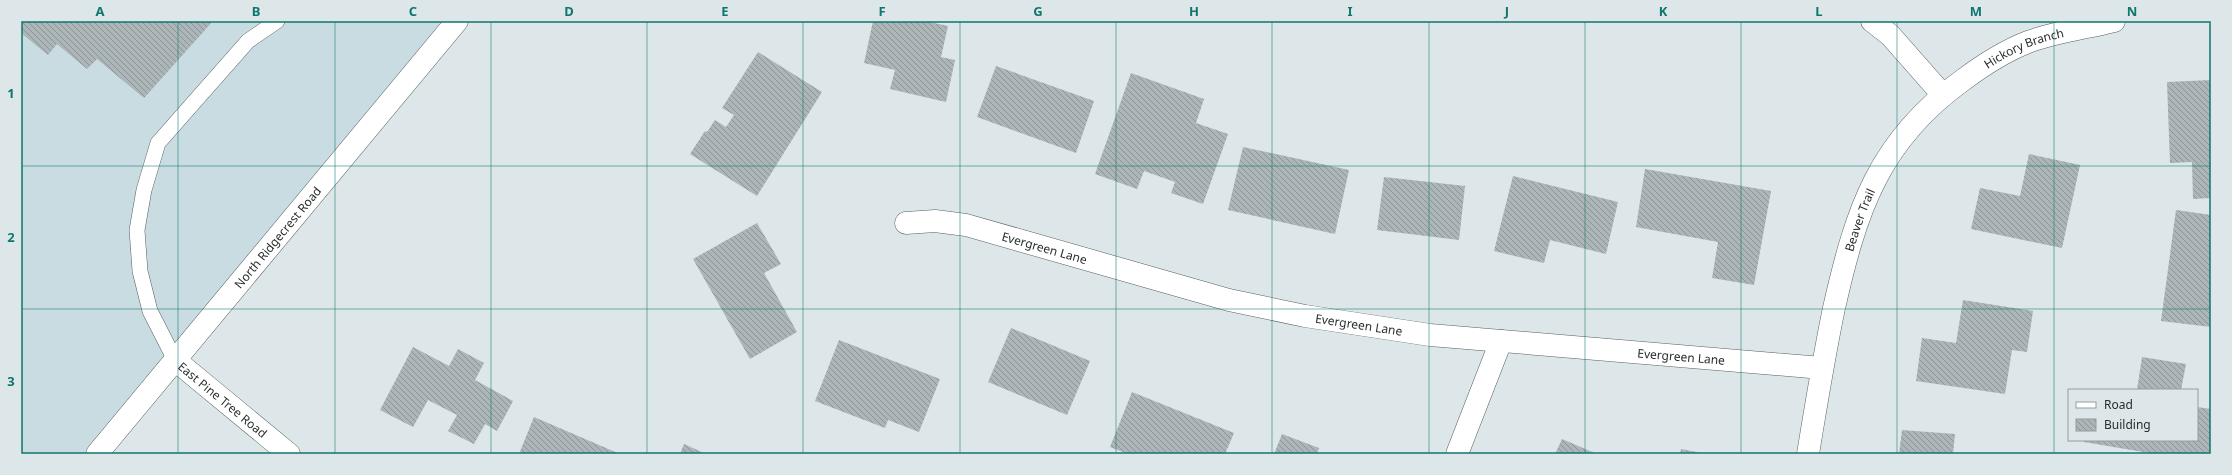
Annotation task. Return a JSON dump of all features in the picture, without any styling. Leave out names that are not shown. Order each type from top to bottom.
[{"type":"street","name":"North Ridgecrest Road","points":[[97,454],[457,21]]},
{"type":"street","points":[[1872,21],[1890,35],[1942,94]]},
{"type":"street","name":"Hickory Branch","points":[[1942,94],[1984,65],[2028,42],[2114,21]]},
{"type":"street","name":"Beaver Trail","points":[[1808,454],[1822,368],[1847,250],[1863,202],[1878,172],[1897,144],[1918,118],[1942,94]]},
{"type":"street","name":"Evergreen Lane","points":[[906,223],[935,221],[966,225],[1134,274],[1259,307],[1305,316],[1430,335],[1822,368]]},
{"type":"street","points":[[1457,454],[1501,341]]},
{"type":"street","name":"East Pine Tree Road","points":[[175,360],[289,454]]},
{"type":"lane","points":[[175,360],[150,311],[140,271],[136,230],[144,190],[158,143],[248,41],[277,21]]},
{"type":"shaded area","points":[[21,21],[471,21],[99,454],[21,454]]},
{"type":"building","points":[[21,21],[213,21],[144,98],[97,59],[87,69],[57,44],[48,55],[21,33]]},
{"type":"building","points":[[873,21],[925,21],[948,26],[941,57],[955,60],[946,102],[890,89],[895,70],[864,63]]},
{"type":"building","points":[[758,52],[822,92],[757,196],[690,154],[705,131],[707,132],[715,120],[726,127],[734,115],[722,108]]},
{"type":"building","points":[[996,66],[1094,101],[1076,153],[977,117]]},
{"type":"building","points":[[1131,73],[1204,99],[1196,123],[1228,134],[1203,204],[1171,193],[1175,182],[1144,171],[1137,189],[1095,174]]},
{"type":"building","points":[[2211,80],[2211,198],[2193,199],[2192,162],[2170,163],[2167,82]]},
{"type":"building","points":[[1243,147],[1349,170],[1335,234],[1228,210]]},
{"type":"building","points":[[2029,154],[2080,165],[2062,248],[1971,229],[1980,188],[2020,196]]},
{"type":"building","points":[[1645,169],[1771,191],[1754,285],[1712,278],[1718,242],[1636,227]]},
{"type":"building","points":[[1513,176],[1618,202],[1606,254],[1550,240],[1544,263],[1494,251]]},
{"type":"building","points":[[1384,177],[1465,186],[1459,240],[1377,230]]},
{"type":"building","points":[[2176,210],[2211,215],[2211,327],[2161,321]]},
{"type":"building","points":[[757,223],[781,264],[764,273],[797,332],[750,359],[693,259]]},
{"type":"building","points":[[1963,300],[2033,311],[2027,352],[2012,350],[2005,394],[1916,381],[1922,338],[1956,343]]},
{"type":"building","points":[[1011,328],[1090,361],[1067,415],[988,382]]},
{"type":"building","points":[[839,340],[940,379],[919,432],[888,420],[885,428],[815,401]]},
{"type":"building","points":[[413,347],[449,366],[458,349],[484,363],[475,380],[513,401],[497,431],[485,424],[474,444],[448,431],[457,415],[428,400],[413,427],[380,410]]},
{"type":"building","points":[[2142,357],[2186,364],[2181,389],[2137,389]]},
{"type":"building","points":[[1132,392],[1234,433],[1225,454],[1128,454],[1110,447]]},
{"type":"building","points":[[2198,407],[2211,409],[2211,454],[2155,454],[2084,442],[2198,441]]},
{"type":"building","points":[[534,417],[620,454],[519,454]]},
{"type":"building","points":[[1902,430],[1955,434],[1953,454],[1899,454]]},
{"type":"building","points":[[1282,434],[1319,448],[1317,454],[1274,454]]},
{"type":"building","points":[[1562,439],[1597,454],[1555,454]]},
{"type":"building","points":[[684,444],[706,454],[680,454]]},
{"type":"building","points":[[1681,449],[1702,453],[1702,454],[1680,454]]}]
